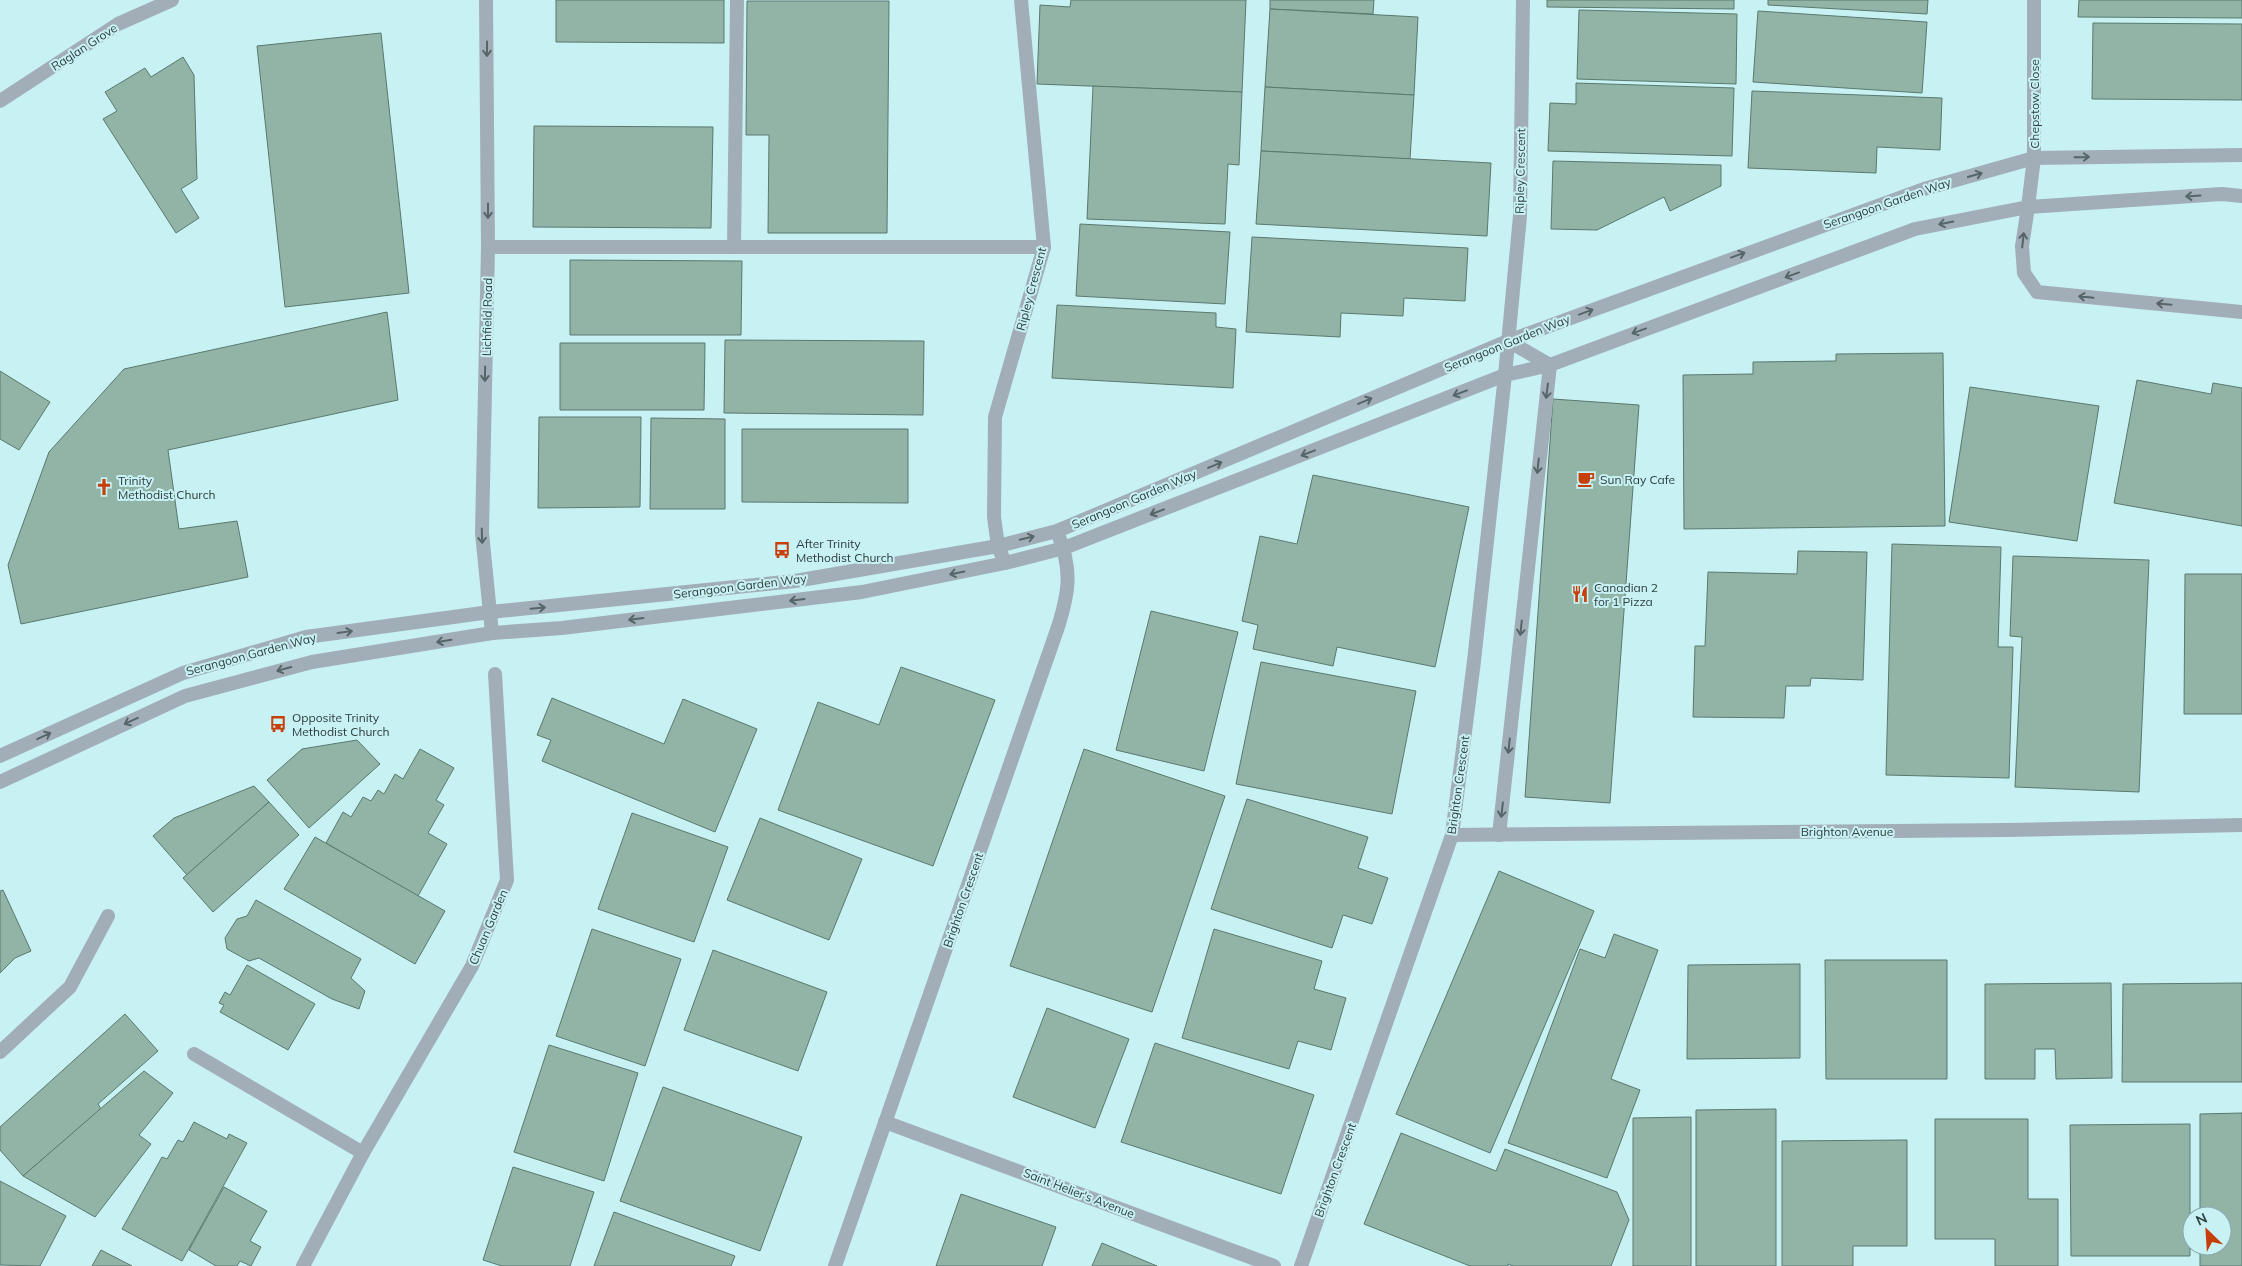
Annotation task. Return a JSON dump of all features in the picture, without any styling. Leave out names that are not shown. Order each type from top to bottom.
[{"type":"street","name":"Raglan Grove","points":[[0,101],[118,24],[172,0]]},
{"type":"street","name":"Lichfield Road","points":[[486,0],[488,247],[482,533],[492,633]]},
{"type":"street","points":[[734,247],[737,0]]},
{"type":"street","name":"Ripley Crescent","points":[[998,546],[994,517],[995,417],[1044,247],[1021,0]]},
{"type":"street","name":"Ripley Crescent","points":[[1508,341],[1520,216],[1523,0]]},
{"type":"street","name":"Chepstow Close","points":[[2034,0],[2034,158],[2022,246],[2024,273],[2037,292],[2242,312]]},
{"type":"street","name":"Serangoon Garden Way","points":[[0,756],[183,673],[306,637],[490,612],[794,581],[998,546],[1058,531],[1508,341],[1924,189],[2034,158],[2242,155]]},
{"type":"street","name":"Serangoon Garden Way","points":[[0,782],[185,696],[312,662],[492,633],[562,628],[862,592],[1005,563],[1064,548],[1505,375],[1550,365],[1915,229],[2028,208],[2222,194],[2242,196]]},
{"type":"street","points":[[488,247],[1044,247]]},
{"type":"street","points":[[1499,835],[1550,365],[1508,341]]},
{"type":"street","name":"Brighton Crescent","points":[[1301,1266],[1452,835],[1474,661],[1508,341]]},
{"type":"street","name":"Brighton Crescent","points":[[835,1266],[1068,596],[1068,572],[1064,548],[1058,531]]},
{"type":"street","points":[[998,546],[1005,563]]},
{"type":"street","name":"Chuan Garden","points":[[302,1266],[363,1153],[472,966],[507,880],[495,674]]},
{"type":"street","name":"Brighton Avenue","points":[[1452,835],[2017,830],[2242,825]]},
{"type":"street","points":[[0,1052],[70,987],[108,916]]},
{"type":"street","points":[[194,1054],[363,1153]]},
{"type":"street","name":"Saint Helier's Avenue","points":[[885,1122],[1274,1266]]},
{"type":"building","points":[[556,0],[724,0],[724,43],[556,42]]},
{"type":"building","points":[[1071,0],[1246,0],[1242,92],[1037,84],[1040,5],[1070,7]]},
{"type":"building","points":[[1270,0],[1374,0],[1373,14],[1270,9]]},
{"type":"building","points":[[1547,0],[1734,0],[1734,9],[1547,7]]},
{"type":"building","points":[[1768,0],[1928,0],[1927,14],[1768,5]]},
{"type":"building","points":[[2079,0],[2242,0],[2242,18],[2078,17]]},
{"type":"building","points":[[747,1],[889,1],[887,233],[768,233],[769,135],[746,135]]},
{"type":"building","points":[[1270,9],[1418,17],[1414,95],[1265,87]]},
{"type":"building","points":[[1579,10],[1737,14],[1736,84],[1577,79]]},
{"type":"building","points":[[1758,11],[1927,22],[1922,93],[1753,82]]},
{"type":"building","points":[[2093,23],[2242,24],[2242,100],[2092,99]]},
{"type":"building","points":[[381,33],[409,293],[285,307],[257,46]]},
{"type":"building","points":[[183,57],[194,75],[197,179],[181,189],[199,218],[176,233],[103,119],[117,111],[105,92],[145,68],[151,77]]},
{"type":"building","points":[[1576,83],[1734,88],[1732,156],[1548,151],[1550,103],[1576,104]]},
{"type":"building","points":[[1093,86],[1242,92],[1239,165],[1228,164],[1225,224],[1087,219]]},
{"type":"building","points":[[1265,87],[1414,95],[1410,159],[1261,151]]},
{"type":"building","points":[[1752,91],[1942,98],[1940,150],[1877,147],[1876,173],[1748,168]]},
{"type":"building","points":[[534,126],[713,127],[711,228],[533,227]]},
{"type":"building","points":[[1261,151],[1491,163],[1487,236],[1256,224]]},
{"type":"building","points":[[1553,161],[1721,165],[1721,186],[1670,211],[1664,197],[1597,230],[1551,229]]},
{"type":"building","points":[[1080,224],[1230,232],[1225,304],[1076,296]]},
{"type":"building","points":[[1252,237],[1468,248],[1465,301],[1404,298],[1403,316],[1341,313],[1340,337],[1246,332]]},
{"type":"building","points":[[570,260],[742,261],[741,335],[570,335]]},
{"type":"building","points":[[1057,305],[1216,313],[1216,327],[1236,329],[1233,388],[1052,378]]},
{"type":"building","name":"Trinity Methodist Church","points":[[387,312],[398,400],[168,450],[179,529],[237,521],[248,577],[21,624],[8,565],[49,452],[124,369]]},
{"type":"building","points":[[725,340],[924,341],[923,415],[724,413]]},
{"type":"building","points":[[560,343],[705,343],[704,410],[560,410]]},
{"type":"building","points":[[1943,353],[1945,526],[1684,529],[1683,375],[1753,374],[1753,362],[1836,361],[1836,354]]},
{"type":"building","points":[[0,371],[50,402],[19,450],[0,439]]},
{"type":"building","points":[[2137,380],[2211,394],[2213,383],[2242,388],[2242,526],[2114,503]]},
{"type":"building","points":[[1970,387],[2099,406],[2077,541],[1949,522]]},
{"type":"building","points":[[1553,399],[1639,405],[1610,803],[1525,797]]},
{"type":"building","points":[[539,417],[641,417],[640,507],[538,508]]},
{"type":"building","points":[[651,418],[725,419],[725,509],[650,509]]},
{"type":"building","points":[[742,429],[908,429],[908,503],[742,502]]},
{"type":"building","points":[[1313,475],[1469,507],[1435,667],[1337,647],[1333,666],[1253,649],[1258,625],[1242,621],[1260,536],[1297,544]]},
{"type":"building","points":[[1892,544],[2001,547],[1998,647],[2013,647],[2009,778],[1886,775]]},
{"type":"building","points":[[1798,551],[1867,552],[1863,680],[1811,678],[1810,686],[1786,686],[1784,718],[1693,717],[1695,646],[1705,646],[1708,572],[1797,574]]},
{"type":"building","points":[[2013,556],[2149,560],[2139,792],[2015,787],[2022,637],[2010,636]]},
{"type":"building","points":[[2185,574],[2242,574],[2242,714],[2184,714]]},
{"type":"building","points":[[1151,611],[1238,632],[1204,771],[1116,750]]},
{"type":"building","points":[[1261,662],[1416,691],[1392,814],[1236,784]]},
{"type":"building","points":[[901,667],[995,700],[933,866],[778,810],[818,702],[879,725]]},
{"type":"building","points":[[552,698],[664,744],[683,699],[757,729],[715,832],[542,761],[551,740],[537,735]]},
{"type":"building","points":[[357,740],[380,764],[309,828],[267,780],[302,749]]},
{"type":"building","points":[[420,749],[454,768],[436,800],[444,805],[428,833],[447,844],[418,896],[326,843],[343,812],[351,817],[363,797],[371,801],[378,790],[384,794],[395,774],[403,779]]},
{"type":"building","points":[[1084,749],[1225,796],[1152,1012],[1010,966]]},
{"type":"building","points":[[254,786],[269,802],[187,875],[153,836],[174,818]]},
{"type":"building","points":[[1247,799],[1368,837],[1358,868],[1388,878],[1372,924],[1343,915],[1332,948],[1211,909]]},
{"type":"building","points":[[269,802],[299,835],[213,912],[183,878]]},
{"type":"building","points":[[632,813],[728,847],[694,942],[598,909]]},
{"type":"building","points":[[760,818],[862,859],[829,940],[727,900]]},
{"type":"building","points":[[315,837],[445,911],[415,964],[284,889]]},
{"type":"building","points":[[1499,871],[1594,911],[1490,1153],[1396,1114]]},
{"type":"building","points":[[3,890],[31,951],[15,958],[0,973],[0,891]]},
{"type":"building","points":[[256,900],[361,959],[351,978],[365,991],[359,1009],[332,999],[259,958],[249,961],[227,949],[225,938],[237,919],[247,916]]},
{"type":"building","points":[[592,929],[681,959],[645,1066],[556,1036]]},
{"type":"building","points":[[1214,929],[1322,961],[1314,989],[1346,998],[1331,1050],[1298,1041],[1289,1069],[1182,1038]]},
{"type":"building","points":[[1614,934],[1658,950],[1611,1079],[1640,1090],[1607,1178],[1508,1143],[1580,949],[1605,958]]},
{"type":"building","points":[[713,950],[827,992],[798,1071],[684,1030]]},
{"type":"building","points":[[1825,960],[1947,960],[1947,1079],[1826,1079]]},
{"type":"building","points":[[1800,964],[1800,1058],[1687,1059],[1688,965]]},
{"type":"building","points":[[247,965],[315,1004],[288,1050],[220,1012],[224,1005],[219,1003],[225,992],[230,995]]},
{"type":"building","points":[[2111,983],[2112,1078],[2056,1079],[2055,1049],[2035,1049],[2035,1079],[1985,1079],[1985,984]]},
{"type":"building","points":[[2242,983],[2242,1082],[2122,1082],[2123,984]]},
{"type":"building","points":[[1047,1008],[1129,1039],[1095,1128],[1013,1097]]},
{"type":"building","points":[[125,1014],[158,1051],[98,1104],[101,1109],[23,1176],[0,1150],[0,1127]]},
{"type":"building","points":[[1155,1043],[1314,1095],[1281,1194],[1121,1142]]},
{"type":"building","points":[[549,1045],[638,1073],[604,1181],[514,1152]]},
{"type":"building","points":[[144,1071],[173,1093],[139,1135],[151,1144],[95,1217],[23,1176]]},
{"type":"building","points":[[663,1087],[802,1137],[760,1251],[620,1201]]},
{"type":"building","points":[[1776,1109],[1776,1266],[1696,1266],[1696,1110]]},
{"type":"building","points":[[2242,1113],[2242,1266],[2200,1266],[2200,1256],[2232,1256],[2232,1206],[2200,1206],[2200,1114]]},
{"type":"building","points":[[1691,1117],[1691,1266],[1633,1266],[1633,1118]]},
{"type":"building","points":[[1935,1119],[2028,1119],[2028,1199],[2058,1199],[2058,1266],[1995,1266],[1995,1239],[1935,1239]]},
{"type":"building","points":[[194,1122],[227,1139],[229,1134],[247,1143],[182,1261],[122,1229],[162,1157],[167,1159],[178,1140],[183,1142]]},
{"type":"building","points":[[2190,1124],[2190,1206],[2182,1206],[2182,1256],[2071,1256],[2070,1125]]},
{"type":"building","points":[[1401,1133],[1496,1171],[1505,1149],[1617,1192],[1629,1220],[1611,1266],[1513,1266],[1508,1264],[1508,1266],[1470,1266],[1364,1224]]},
{"type":"building","points":[[1907,1140],[1907,1246],[1853,1246],[1853,1266],[1782,1266],[1782,1141]]},
{"type":"building","points":[[513,1167],[594,1192],[570,1266],[502,1266],[483,1260]]},
{"type":"building","points":[[0,1181],[66,1216],[40,1266],[0,1265]]},
{"type":"building","points":[[224,1187],[267,1211],[250,1241],[261,1247],[251,1266],[240,1261],[237,1266],[216,1266],[189,1250]]},
{"type":"building","points":[[961,1194],[1056,1227],[1042,1266],[936,1266]]},
{"type":"building","points":[[614,1212],[735,1256],[731,1266],[594,1266]]},
{"type":"building","points":[[1102,1243],[1157,1266],[1092,1266]]},
{"type":"building","points":[[101,1250],[132,1266],[92,1266]]},
{"type":"place","name":"Sun Ray Cafe","points":[[1586,479]]},
{"type":"place","name":"Trinity Methodist Church","points":[[104,487]]},
{"type":"place","name":"After Trinity Methodist Church","points":[[782,550]]},
{"type":"place","name":"Canadian 2 for 1 Pizza","points":[[1580,594]]},
{"type":"place","name":"Opposite Trinity Methodist Church","points":[[278,724]]}]
